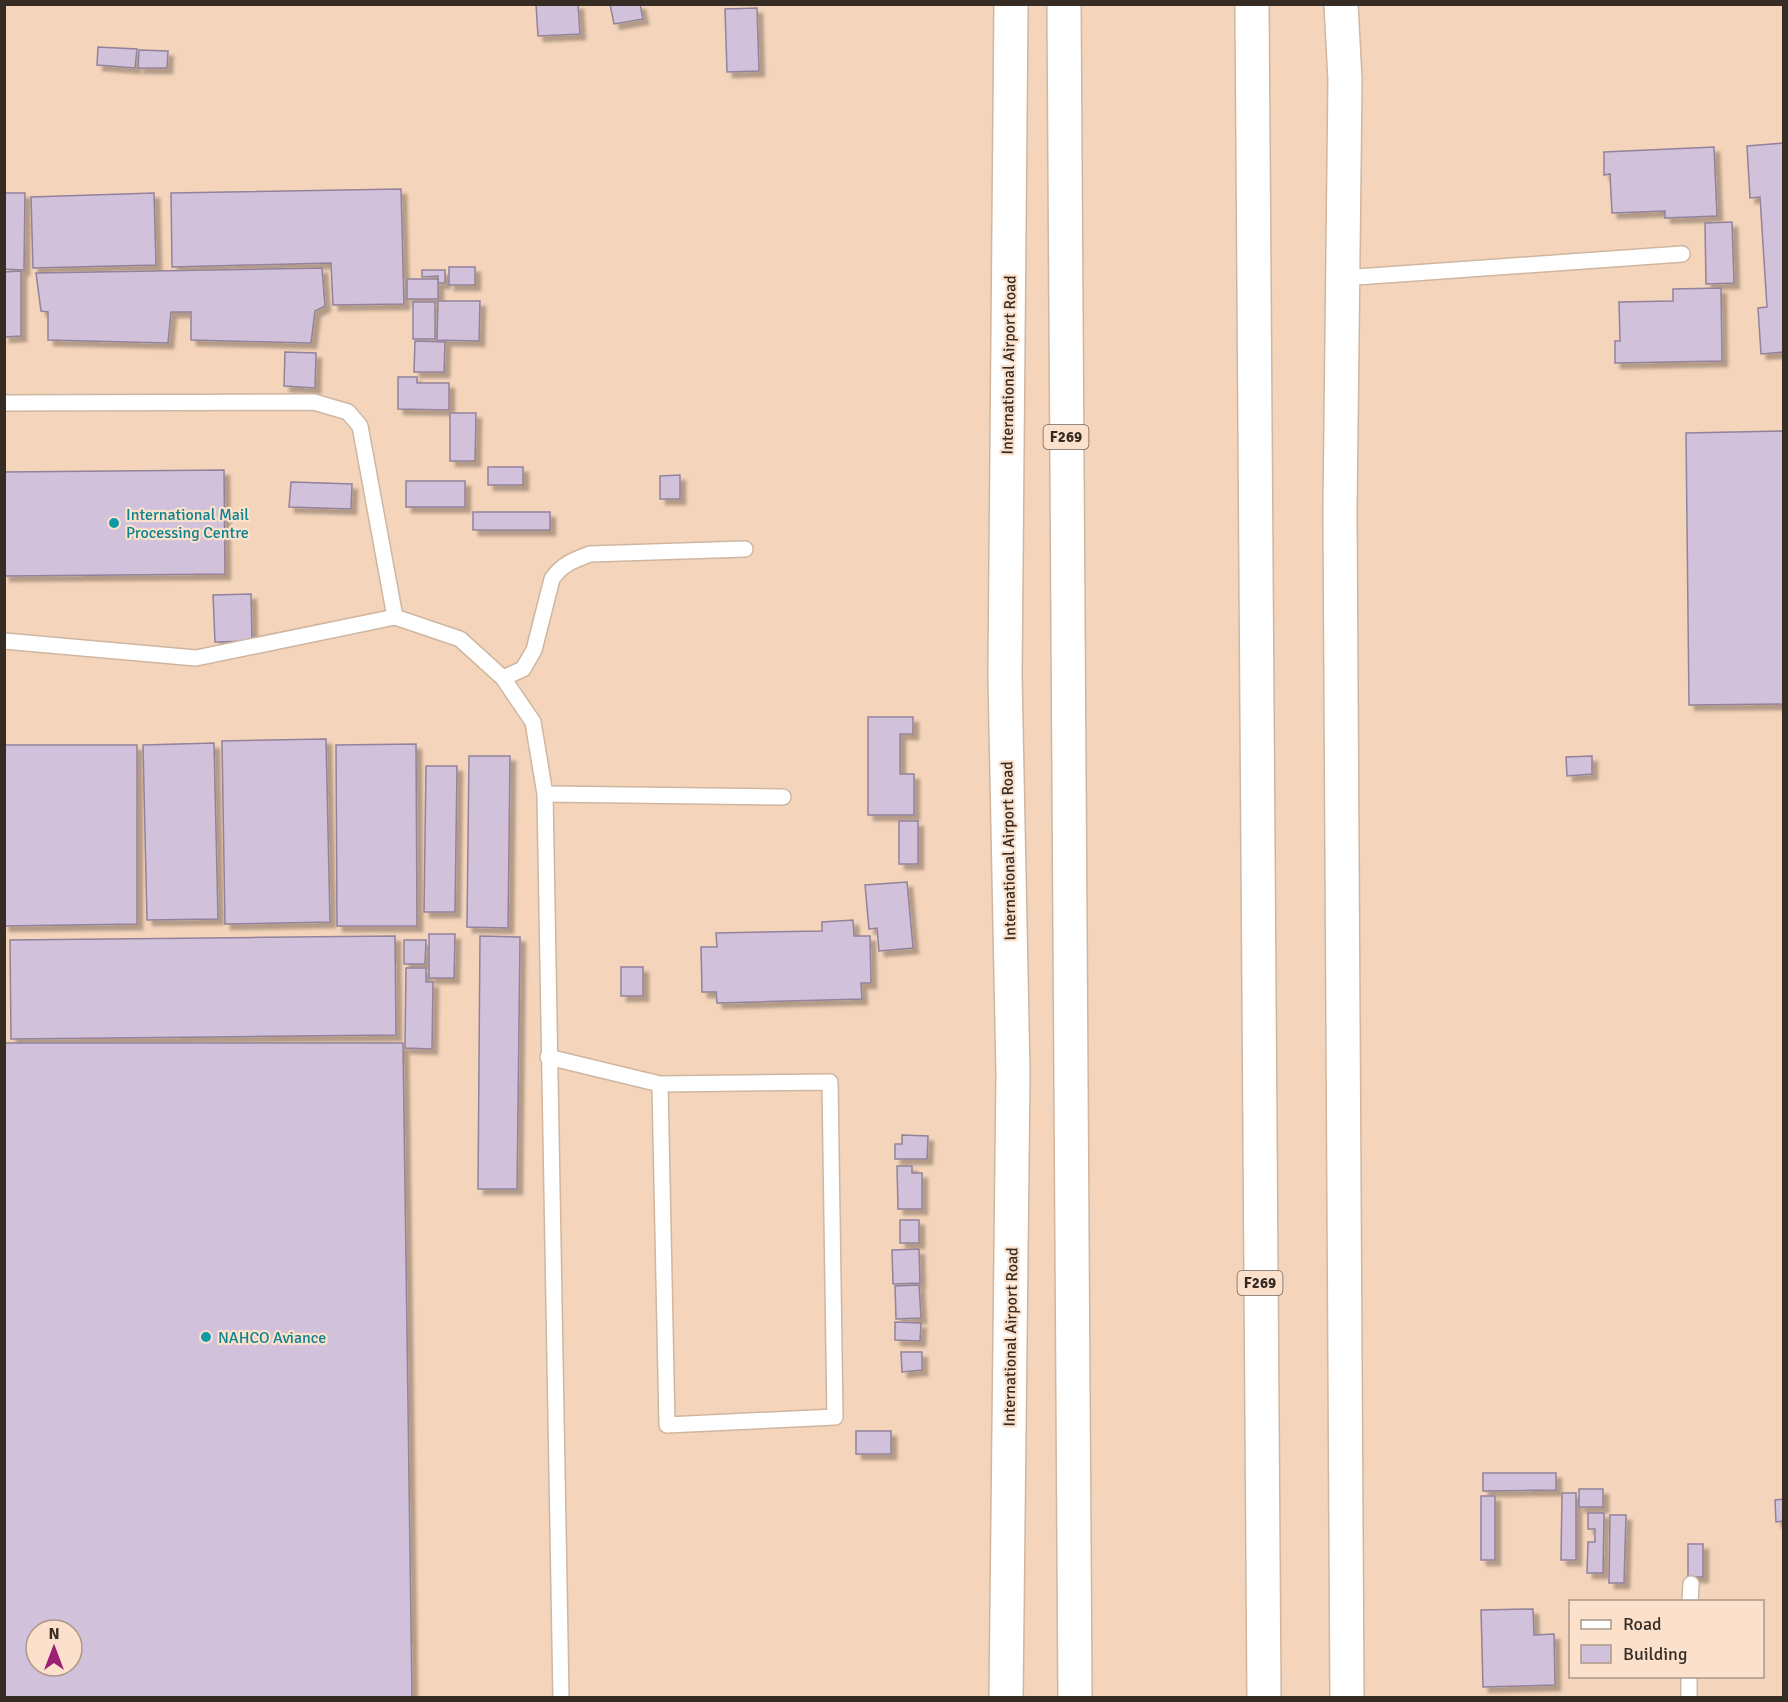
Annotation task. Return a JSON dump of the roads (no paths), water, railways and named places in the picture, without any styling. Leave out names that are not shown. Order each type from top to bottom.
[{"type":"main road","name":"International Airport Road","points":[[1006,1698],[1012,1074],[1005,675],[1011,4]]},
{"type":"main road","name":"F269","points":[[1064,4],[1075,1698]]},
{"type":"main road","name":"F269","points":[[1252,4],[1256,868],[1264,1698]]},
{"type":"main road","points":[[1341,4],[1345,80],[1341,867],[1347,1698]]},
{"type":"lane","points":[[1343,278],[1682,254]]},
{"type":"lane","points":[[4,403],[314,402],[348,412],[360,426],[394,617]]},
{"type":"lane","points":[[503,678],[524,669],[534,650],[552,579],[559,569],[570,561],[590,554],[746,549]]},
{"type":"lane","points":[[4,641],[196,658],[394,617],[460,639],[503,678],[533,722],[545,794],[561,1698]]},
{"type":"lane","points":[[545,794],[783,798]]},
{"type":"lane","points":[[548,1057],[660,1084],[830,1082],[835,1417],[667,1425],[660,1084]]},
{"type":"lane","points":[[1690,1600],[1691,1584]]},
{"type":"lane","points":[[1689,1678],[1689,1698]]},
{"type":"place","name":"International Mail Processing Centre","points":[[114,523]]},
{"type":"place","name":"NAHCO Aviance","points":[[206,1337]]}]
